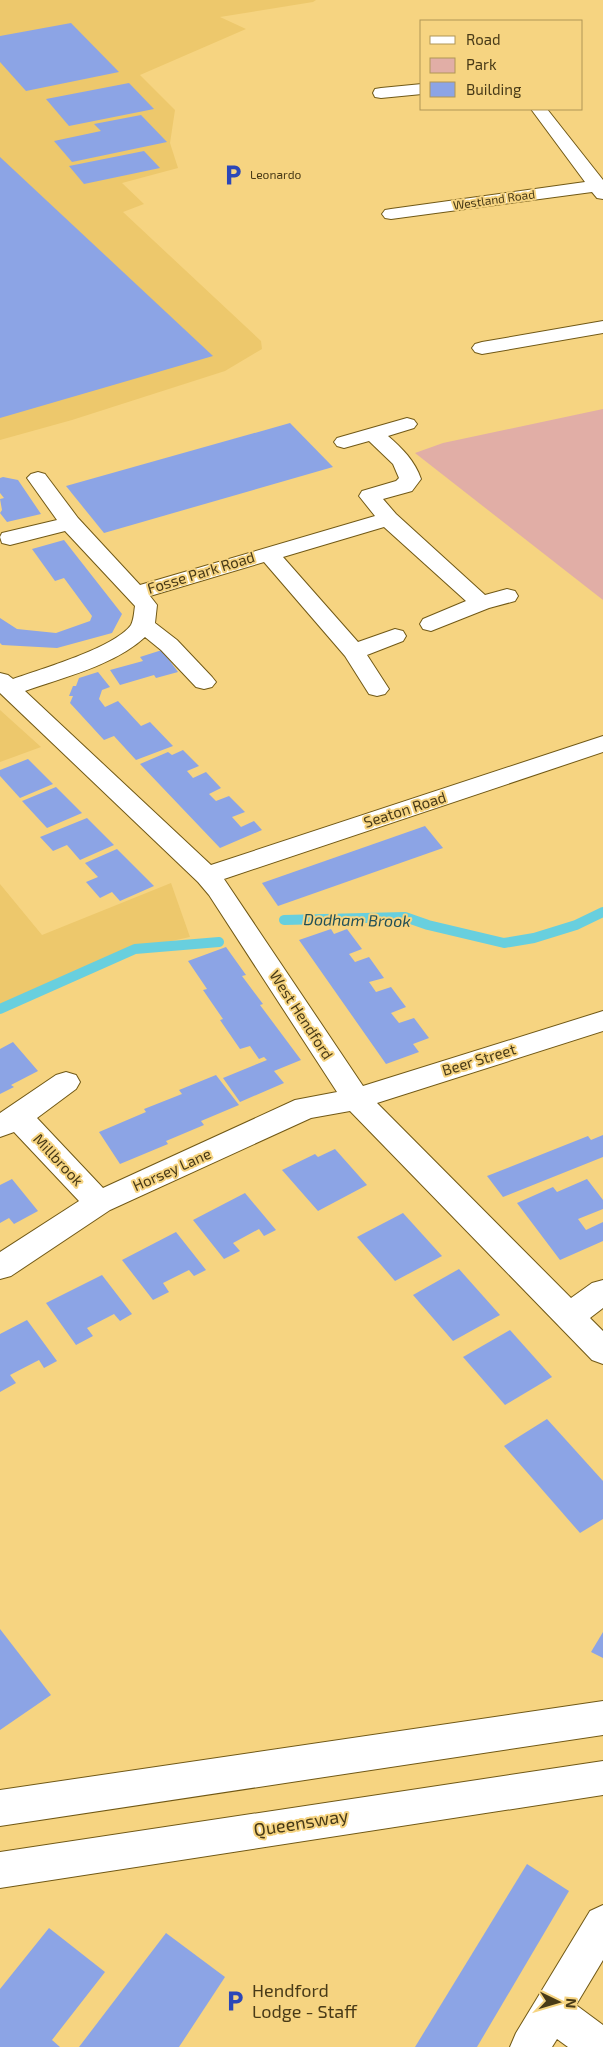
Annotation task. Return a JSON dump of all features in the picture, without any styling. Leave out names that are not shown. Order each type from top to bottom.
[{"type":"main road","points":[[381,93],[420,89]]},
{"type":"main road","name":"Westland Road","points":[[540,110],[601,189]]},
{"type":"main road","name":"Westland Road","points":[[391,214],[601,189]]},
{"type":"main road","points":[[482,348],[603,327]]},
{"type":"main road","points":[[344,442],[407,424]]},
{"type":"main road","points":[[373,434],[404,464],[409,471],[410,479],[404,486],[370,496],[388,519],[481,603]]},
{"type":"main road","name":"Fosse Park Road","points":[[38,478],[70,523],[146,605],[144,625]]},
{"type":"main road","name":"Fosse Park Road","points":[[134,594],[388,519]]},
{"type":"main road","points":[[10,538],[70,523]]},
{"type":"main road","name":"Fosse Park Road","points":[[268,553],[354,652],[377,689]]},
{"type":"main road","points":[[431,624],[481,603],[507,596]]},
{"type":"main road","points":[[4,684],[108,651],[130,640],[144,625],[169,645],[204,682]]},
{"type":"main road","points":[[354,652],[395,636]]},
{"type":"main road","name":"West Hendford","points":[[4,684],[208,876],[356,1099],[603,1351]]},
{"type":"main road","name":"Seaton Road","points":[[208,876],[603,744]]},
{"type":"main road","name":"Beer Street","points":[[356,1099],[603,1021]]},
{"type":"main road","name":"Millbrook","points":[[66,1082],[9,1121],[100,1202]]},
{"type":"main road","name":"Horsey Lane","points":[[0,1267],[100,1202],[206,1156],[305,1108],[356,1099]]},
{"type":"main road","points":[[569,1316],[603,1292]]},
{"type":"main road","points":[[0,1808],[603,1718]]},
{"type":"main road","name":"Queensway","points":[[0,1870],[603,1778]]},
{"type":"main road","points":[[530,2047],[603,1924]]},
{"type":"main road","points":[[551,2011],[601,2047]]},
{"type":"shaded area","points":[[0,0],[316,0],[220,17],[246,29],[140,75],[175,110],[170,143],[178,168],[122,183],[144,204],[123,212],[261,341],[262,349],[225,371],[72,420],[0,440]]},
{"type":"shaded area","points":[[0,710],[41,747],[0,762]]},
{"type":"shaded area","points":[[171,883],[190,937],[135,949],[0,1009],[0,884],[42,935]]},
{"type":"green space","points":[[603,409],[603,600],[415,453],[443,443]]},
{"type":"building","points":[[71,23],[119,72],[26,91],[0,62],[0,36]]},
{"type":"building","points":[[129,83],[154,109],[69,126],[46,99]]},
{"type":"building","points":[[141,115],[167,142],[72,162],[54,141],[101,131],[94,124]]},
{"type":"building","points":[[144,151],[160,168],[84,184],[69,166]]},
{"type":"building","points":[[0,157],[213,356],[0,418]]},
{"type":"building","points":[[290,423],[333,467],[104,533],[66,486]]},
{"type":"building","points":[[0,478],[18,480],[41,514],[7,522],[0,513],[2,510],[0,499],[4,498],[0,493]]},
{"type":"building","points":[[64,540],[122,614],[112,633],[57,648],[2,645],[0,643],[0,618],[17,629],[56,633],[90,621],[92,616],[64,578],[55,581],[32,549]]},
{"type":"building","points":[[162,650],[178,672],[156,678],[154,675],[120,685],[110,670],[143,661],[140,657]]},
{"type":"building","points":[[98,672],[110,687],[102,690],[99,699],[105,707],[118,701],[141,726],[150,722],[173,746],[136,760],[114,736],[104,740],[70,703],[73,696],[69,696],[79,678]]},
{"type":"building","points":[[183,750],[199,766],[187,771],[193,778],[206,772],[221,788],[209,794],[216,801],[229,796],[245,812],[232,817],[241,827],[254,821],[262,830],[220,848],[140,764],[168,752],[172,755]]},
{"type":"building","points":[[28,759],[53,784],[20,798],[0,776],[0,770]]},
{"type":"building","points":[[56,787],[82,813],[47,828],[22,801]]},
{"type":"building","points":[[87,818],[114,845],[80,860],[67,845],[53,851],[40,837]]},
{"type":"building","points":[[425,826],[443,848],[278,906],[262,883]]},
{"type":"building","points":[[117,849],[154,886],[120,901],[112,892],[100,898],[86,882],[98,877],[85,863]]},
{"type":"building","points":[[331,929],[334,934],[347,929],[362,949],[349,954],[355,962],[369,957],[384,978],[369,982],[376,992],[391,987],[406,1007],[391,1013],[399,1023],[414,1018],[429,1038],[413,1044],[419,1052],[386,1064],[299,940]]},
{"type":"building","points":[[226,947],[246,975],[242,976],[263,1004],[260,1005],[301,1060],[274,1071],[284,1083],[240,1102],[223,1078],[267,1060],[264,1057],[259,1059],[250,1046],[240,1049],[220,1020],[223,1019],[203,990],[207,989],[188,961]]},
{"type":"building","points":[[13,1042],[38,1071],[11,1085],[14,1087],[0,1094],[0,1049]]},
{"type":"building","points":[[216,1075],[239,1105],[201,1121],[204,1125],[166,1141],[168,1144],[120,1164],[99,1132],[146,1112],[144,1109],[182,1094],[179,1090]]},
{"type":"building","points":[[603,1135],[603,1157],[503,1197],[487,1176],[588,1136],[591,1140]]},
{"type":"building","points":[[335,1149],[367,1185],[318,1211],[282,1170],[315,1154],[318,1157]]},
{"type":"building","points":[[12,1179],[38,1211],[14,1224],[9,1218],[0,1223],[0,1185]]},
{"type":"building","points":[[587,1179],[603,1200],[603,1209],[578,1219],[586,1230],[603,1222],[603,1241],[560,1260],[517,1203],[553,1187],[557,1192]]},
{"type":"building","points":[[245,1193],[276,1230],[264,1236],[259,1229],[233,1243],[240,1251],[224,1259],[193,1220]]},
{"type":"building","points":[[403,1213],[442,1256],[395,1281],[357,1237]]},
{"type":"building","points":[[176,1232],[206,1270],[194,1276],[189,1270],[163,1283],[169,1292],[153,1300],[122,1260]]},
{"type":"building","points":[[459,1269],[500,1315],[453,1341],[413,1295]]},
{"type":"building","points":[[102,1275],[132,1314],[120,1321],[114,1314],[87,1328],[93,1336],[76,1345],[46,1303]]},
{"type":"building","points":[[27,1320],[57,1361],[44,1368],[39,1360],[10,1375],[16,1383],[0,1392],[0,1334]]},
{"type":"building","points":[[510,1330],[552,1377],[505,1405],[463,1357]]},
{"type":"building","points":[[547,1419],[603,1481],[603,1519],[580,1533],[504,1446]]},
{"type":"building","points":[[0,1629],[51,1695],[0,1730]]},
{"type":"building","points":[[603,1632],[603,1658],[591,1652]]},
{"type":"building","points":[[527,1864],[569,1891],[477,2047],[415,2047]]},
{"type":"building","points":[[49,1928],[105,1972],[52,2040],[60,2047],[0,2047],[0,1989]]},
{"type":"building","points":[[166,1933],[225,1977],[179,2047],[79,2047]]},
{"type":"waterway","name":"Dodham Brook","points":[[284,920],[405,917],[428,925],[504,943],[534,938],[576,925],[603,912]]},
{"type":"waterway","name":"Dodham Brook","points":[[0,1009],[135,949],[219,942]]},
{"type":"place","name":"Leonardo","points":[[233,175]]},
{"type":"place","name":"Hendford Lodge - Staff","points":[[235,2001]]}]
